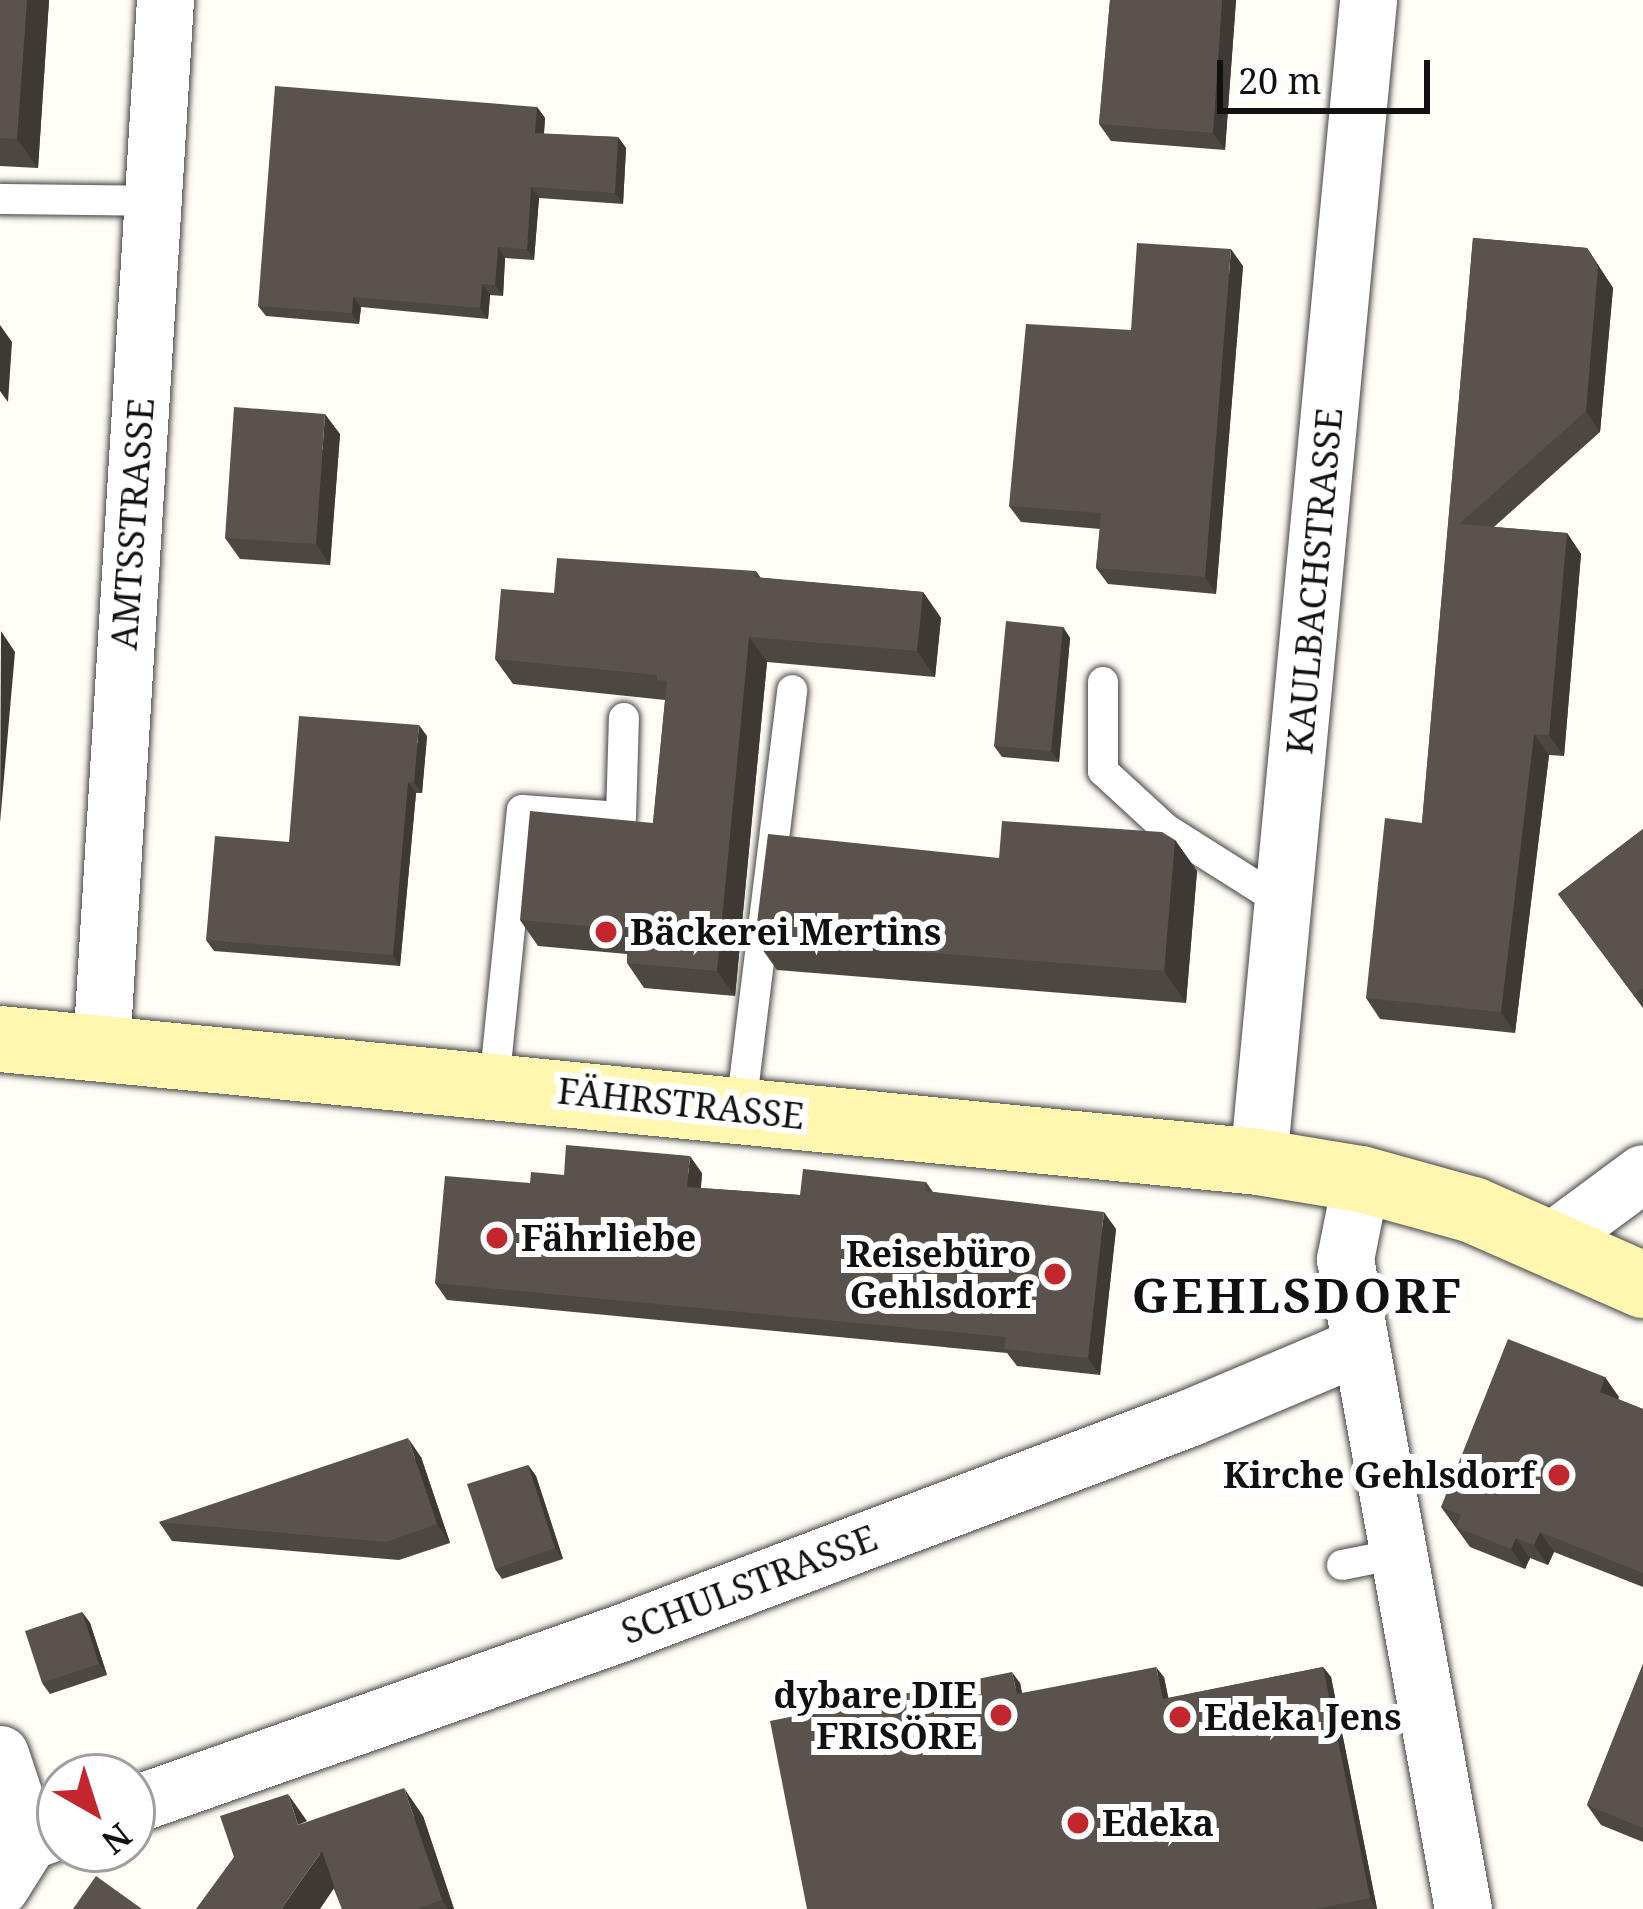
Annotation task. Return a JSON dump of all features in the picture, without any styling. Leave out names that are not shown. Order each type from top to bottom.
[{"type":"street","name":"AMTSSTRASSE","points":[[101,1048],[165,0]]},
{"type":"street","name":"KAULBACHSTRASSE","points":[[1258,1162],[1368,0]]},
{"type":"street","name":"FÄHRSTRASSE","points":[[0,1039],[1258,1162],[1361,1179],[1473,1210],[1643,1285]]},
{"type":"street","points":[[1551,1241],[1643,1173]]},
{"type":"street","points":[[1361,1179],[1345,1259],[1359,1346],[1370,1559],[1463,1909]]},
{"type":"street","name":"SCHULSTRASSE","points":[[156,1797],[623,1632],[1191,1417],[1359,1346]]},
{"type":"street","points":[[0,1754],[30,1853]]},
{"type":"lane","points":[[0,199],[153,201]]},
{"type":"lane","points":[[1103,682],[1103,771],[1166,829],[1283,903]]},
{"type":"lane","points":[[741,1108],[792,690]]},
{"type":"lane","points":[[494,1085],[522,810],[621,818],[624,718]]},
{"type":"building","points":[[0,0],[27,0],[17,139],[0,138]]},
{"type":"building","points":[[1110,0],[1222,0],[1213,133],[1099,124]]},
{"type":"building","points":[[275,86],[537,107],[535,133],[618,137],[615,193],[531,187],[527,249],[498,247],[495,285],[482,284],[480,308],[353,297],[352,313],[258,306]]},
{"type":"building","points":[[1473,238],[1587,248],[1598,267],[1586,411],[1459,524],[1567,533],[1549,735],[1534,734],[1501,1012],[1366,998],[1385,818],[1422,823]]},
{"type":"building","points":[[1137,243],[1231,249],[1205,577],[1096,568],[1101,513],[1009,506],[1026,324],[1131,330]]},
{"type":"building","points":[[234,407],[325,414],[316,544],[225,538]]},
{"type":"building","points":[[557,558],[756,571],[755,577],[923,592],[917,651],[749,637],[717,971],[627,963],[629,930],[520,920],[530,811],[653,823],[667,681],[657,680],[657,675],[495,659],[501,589],[554,593]]},
{"type":"building","points":[[1006,621],[1063,627],[1051,751],[994,746]]},
{"type":"building","points":[[299,716],[419,725],[414,782],[408,782],[393,955],[206,940],[215,836],[289,842]]},
{"type":"building","points":[[1002,821],[1162,832],[1175,840],[1164,971],[755,939],[768,834],[999,858]]},
{"type":"building","points":[[1643,829],[1643,988],[1634,995],[1558,894]]},
{"type":"building","points":[[566,1145],[690,1156],[687,1187],[800,1195],[803,1169],[926,1182],[925,1191],[1104,1212],[1088,1358],[1004,1349],[1006,1337],[435,1283],[445,1176],[530,1183],[531,1172],[564,1175]]},
{"type":"building","name":"Kirche Gehlsdorf","points":[[1508,1339],[1605,1377],[1600,1392],[1643,1409],[1643,1573],[1540,1532],[1534,1545],[1516,1538],[1511,1549],[1456,1527],[1461,1515],[1441,1507]]},
{"type":"building","points":[[408,1438],[437,1524],[386,1542],[159,1522]]},
{"type":"building","points":[[528,1465],[555,1548],[495,1569],[467,1484]]},
{"type":"building","points":[[82,1612],[99,1664],[42,1683],[25,1631]]},
{"type":"building","points":[[1643,1664],[1643,1828],[1587,1805]]},
{"type":"building","name":"Edeka","points":[[1156,1667],[1163,1699],[1323,1667],[1370,1898],[1315,1909],[807,1909],[770,1721],[1012,1672],[1017,1694]]},
{"type":"building","points":[[404,1788],[442,1900],[417,1909],[342,1909],[322,1851],[281,1909],[196,1909],[234,1857],[220,1816],[288,1794],[298,1825]]},
{"type":"building","points":[[96,1876],[142,1909],[73,1909]]},
{"type":"place","name":"Bäckerei Mertins","points":[[606,932]]},
{"type":"place","name":"Fährliebe","points":[[497,1238]]},
{"type":"place","name":"Reisebüro Gehlsdorf","points":[[1055,1274]]},
{"type":"place","name":"Kirche Gehlsdorf","points":[[1559,1475]]},
{"type":"place","name":"dybare DIE FRISÖRE","points":[[1001,1715]]},
{"type":"place","name":"Edeka Jens","points":[[1180,1717]]},
{"type":"place","name":"Edeka","points":[[1078,1823]]},
{"type":"district","name":"GEHLSDORF","points":[[1298,1295]]}]
